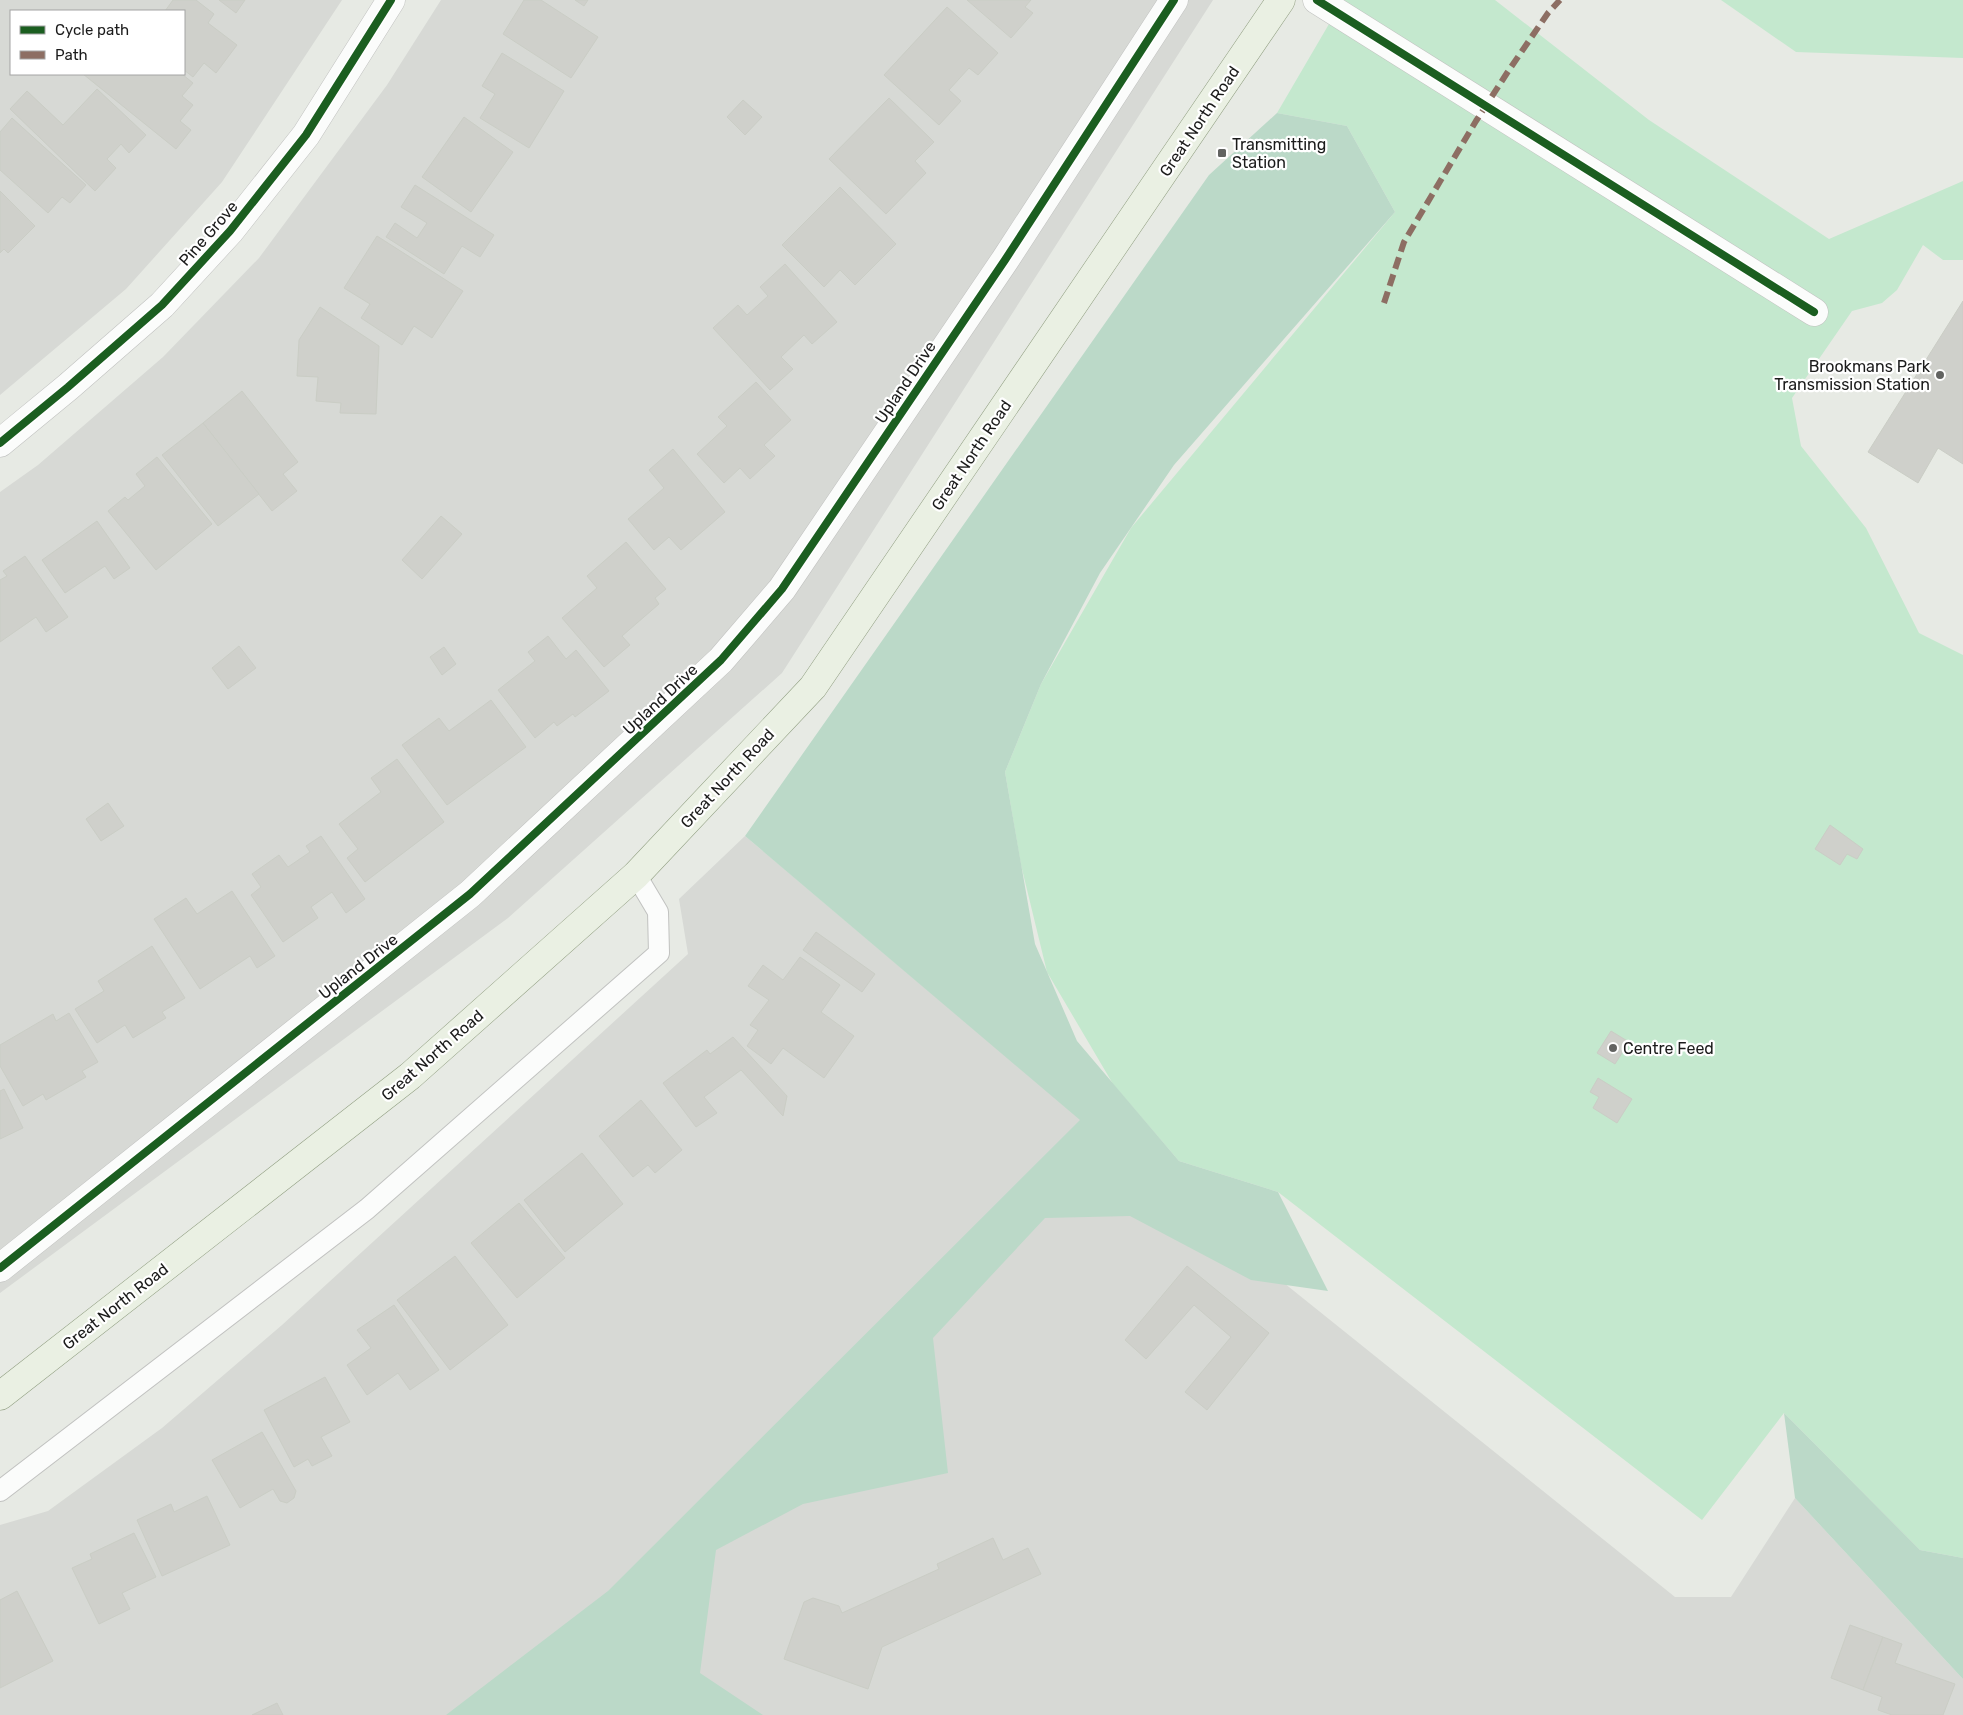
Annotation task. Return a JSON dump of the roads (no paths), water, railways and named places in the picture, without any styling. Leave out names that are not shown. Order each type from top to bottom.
[{"type":"main road","name":"Great North Road","points":[[0,1396],[410,1076],[636,875],[813,688],[1281,0]]},
{"type":"street","name":"Pine Grove","points":[[0,443],[68,388],[162,305],[230,231],[306,135],[391,0]]},
{"type":"street","name":"Upland Drive","points":[[0,1268],[470,894],[721,660],[782,590],[1005,260],[1174,0]]},
{"type":"street","points":[[1317,0],[1814,312]]},
{"type":"lane","points":[[0,1491],[366,1209],[659,953],[658,912],[636,875]]},
{"type":"place","name":"Transmitting Station","points":[[1222,153]]},
{"type":"place","name":"Brookmans Park Transmission Station","points":[[1940,375]]},
{"type":"place","name":"Centre Feed","points":[[1613,1048]]}]
